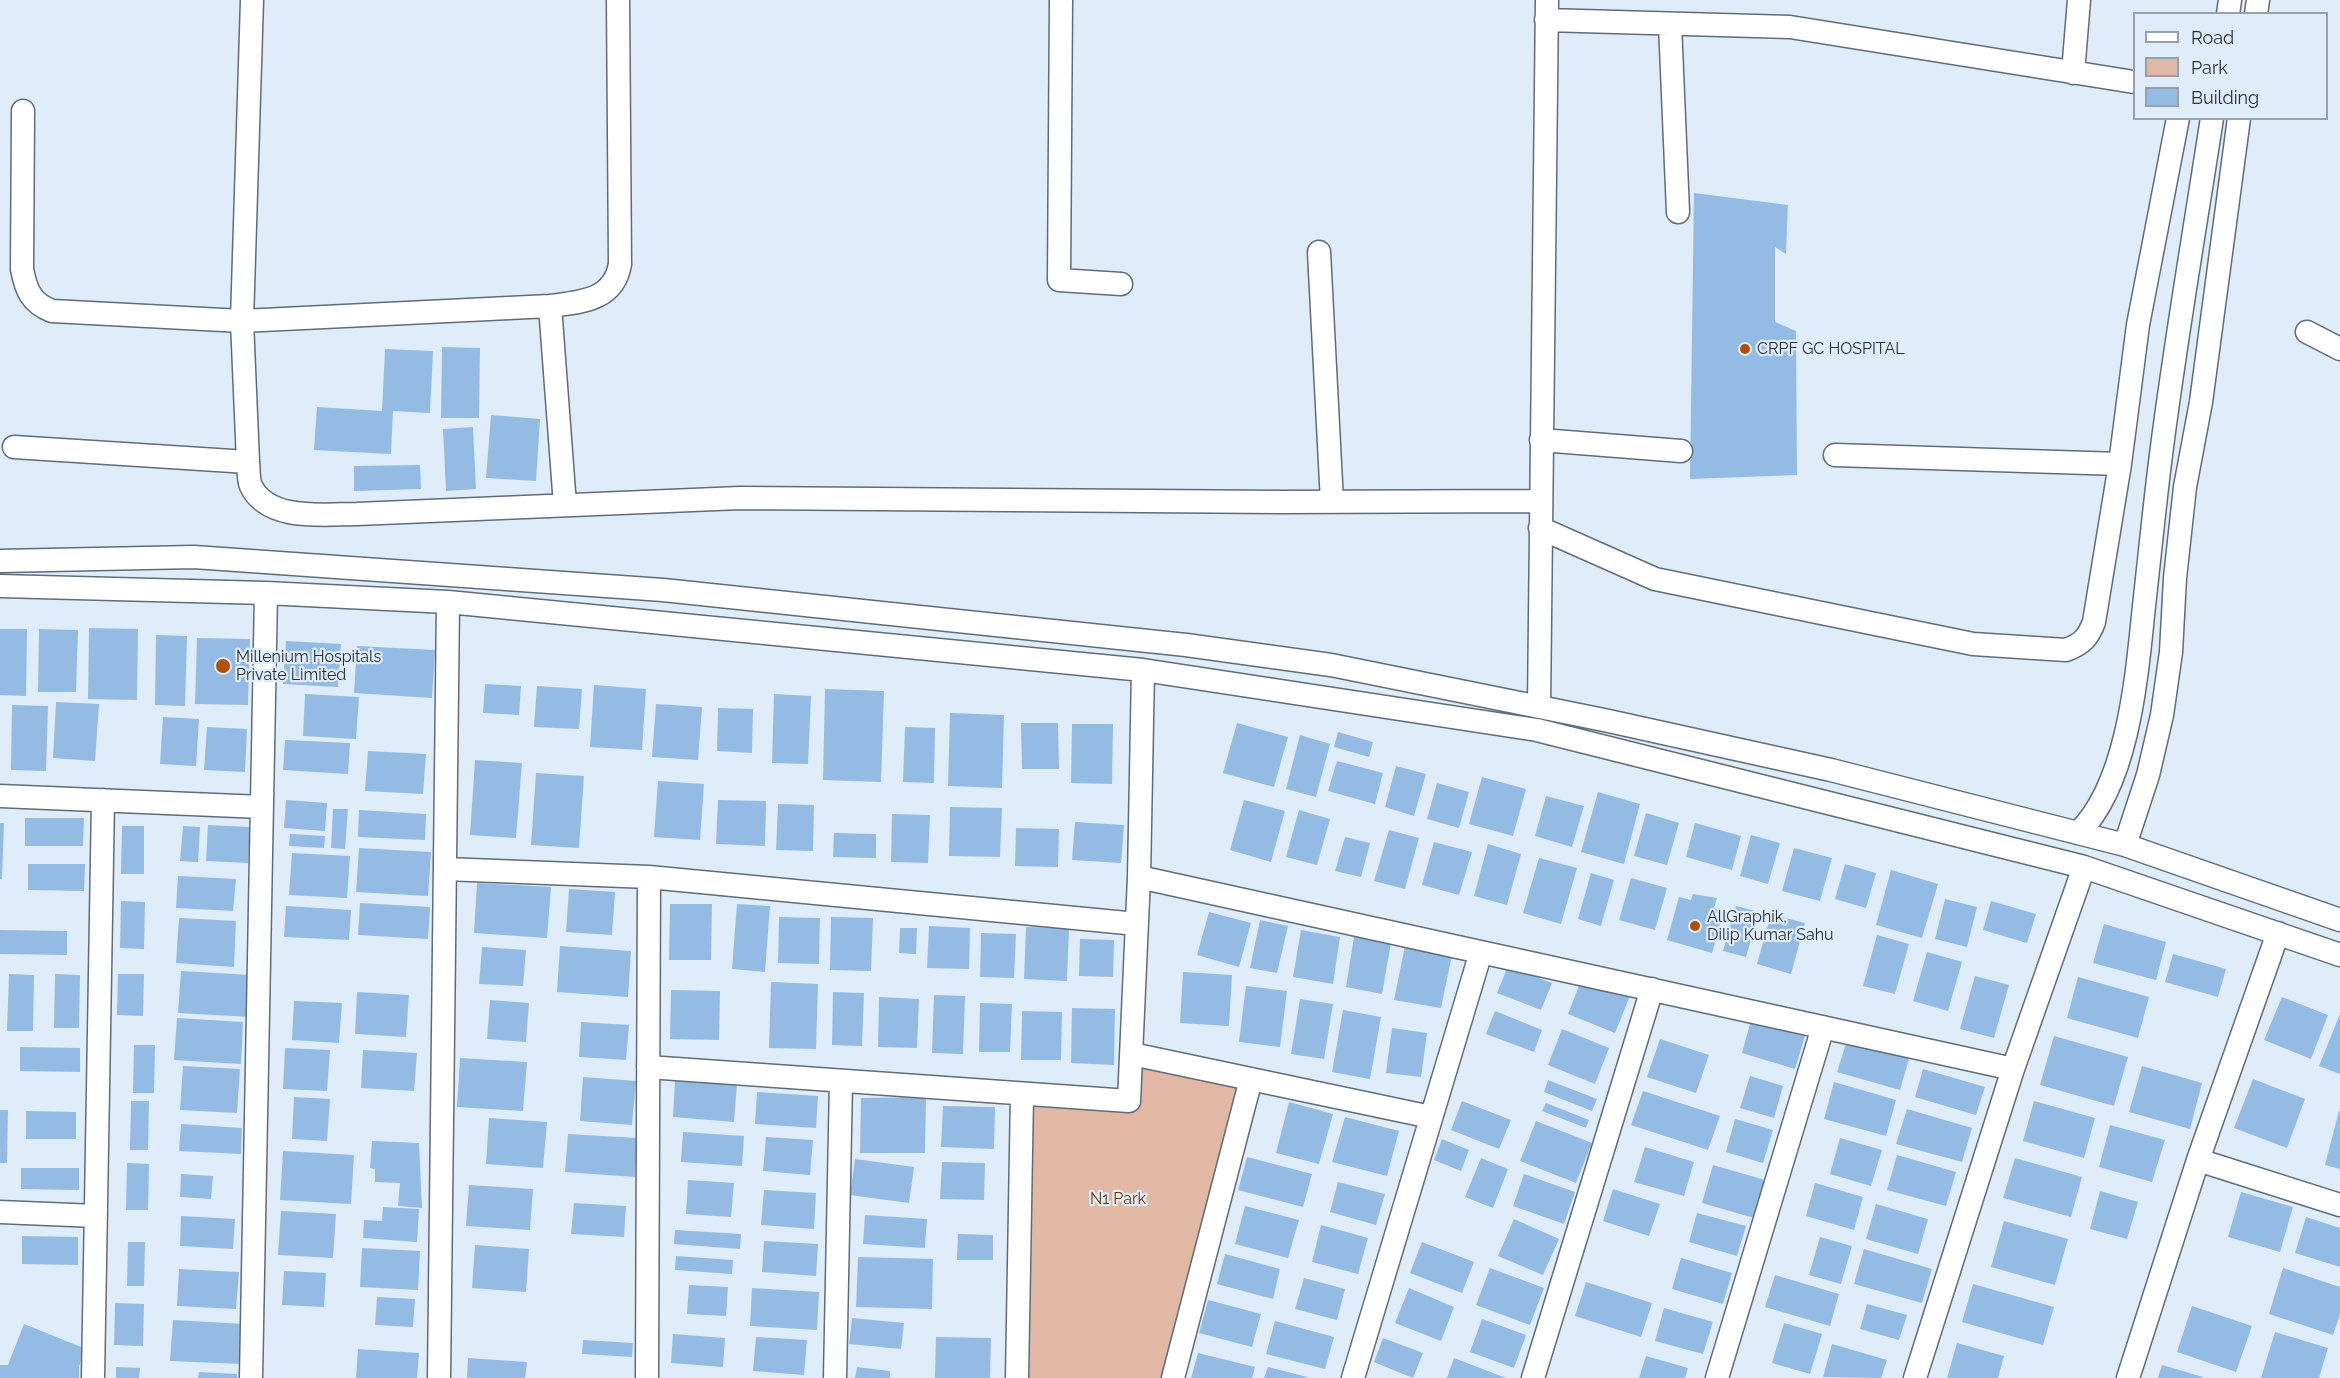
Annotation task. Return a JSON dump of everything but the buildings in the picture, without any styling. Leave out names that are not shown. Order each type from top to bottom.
[{"type":"street","points":[[252,0],[242,321],[248,462],[251,485],[261,499],[281,509],[308,515],[740,498],[1540,501]]},
{"type":"street","points":[[23,111],[22,269],[25,287],[31,298],[40,306],[52,311],[242,321],[550,306],[595,299],[609,288],[619,274],[618,0]]},
{"type":"street","points":[[1061,0],[1059,280],[1121,284]]},
{"type":"street","points":[[2073,73],[2079,0]]},
{"type":"street","points":[[1539,706],[1546,10],[1670,24],[1790,27],[2133,82]]},
{"type":"street","points":[[1670,24],[1678,212]]},
{"type":"street","points":[[1540,528],[1655,579],[1973,644],[2066,650],[2080,645],[2088,636],[2094,622],[2120,464],[2138,325],[2178,120]]},
{"type":"street","points":[[2078,833],[2088,823],[2103,800],[2124,740],[2136,685],[2162,447],[2212,120]]},
{"type":"street","points":[[2125,845],[2148,776],[2162,715],[2186,487],[2201,402],[2239,120]]},
{"type":"street","points":[[1320,252],[1332,502]]},
{"type":"street","points":[[550,306],[565,505]]},
{"type":"street","points":[[2307,332],[2340,349]]},
{"type":"street","points":[[1541,440],[1681,452]]},
{"type":"street","points":[[14,447],[248,462]]},
{"type":"street","points":[[1835,455],[2120,464]]},
{"type":"street","points":[[0,561],[194,558],[589,585],[1186,645],[1331,665],[1539,706],[1831,770],[2125,845],[2340,920],[2334,953],[2084,867],[1537,730],[1143,670],[448,602],[266,593],[0,586]]},
{"type":"street","points":[[585,615],[589,585]]},
{"type":"street","points":[[251,1378],[266,593]]},
{"type":"street","points":[[439,1378],[448,602]]},
{"type":"street","points":[[648,1067],[1130,1101],[1139,877],[1143,670]]},
{"type":"street","points":[[0,796],[262,807]]},
{"type":"street","points":[[93,1378],[104,800]]},
{"type":"street","points":[[1948,832],[1956,802]]},
{"type":"street","points":[[1915,1378],[2013,1069],[2084,867]]},
{"type":"street","points":[[445,869],[649,877],[1137,924]]},
{"type":"street","points":[[647,1378],[649,877]]},
{"type":"street","points":[[1139,877],[2013,1069]]},
{"type":"street","points":[[2128,1378],[2198,1160],[2278,933]]},
{"type":"street","points":[[1353,1378],[1481,952]]},
{"type":"street","points":[[1533,1378],[1652,989]]},
{"type":"street","points":[[1717,1378],[1823,1027]]},
{"type":"street","points":[[1132,1054],[1431,1117]]},
{"type":"street","points":[[1173,1378],[1251,1079]]},
{"type":"street","points":[[835,1378],[841,1081]]},
{"type":"street","points":[[1017,1378],[1022,1094]]},
{"type":"street","points":[[2198,1160],[2340,1205]]},
{"type":"street","points":[[0,1212],[96,1216]]},
{"type":"green space","name":"N1 Park","points":[[1132,1054],[1251,1079],[1173,1378],[1017,1378],[1022,1094],[1129,1101]]},
{"type":"place","name":"CRPF GC HOSPITAL","points":[[1745,349]]},
{"type":"place","name":"Millenium Hospitals Private Limited","points":[[223,666]]},
{"type":"place","name":"AllGraphik, Dilip Kumar Sahu","points":[[1695,926]]}]
